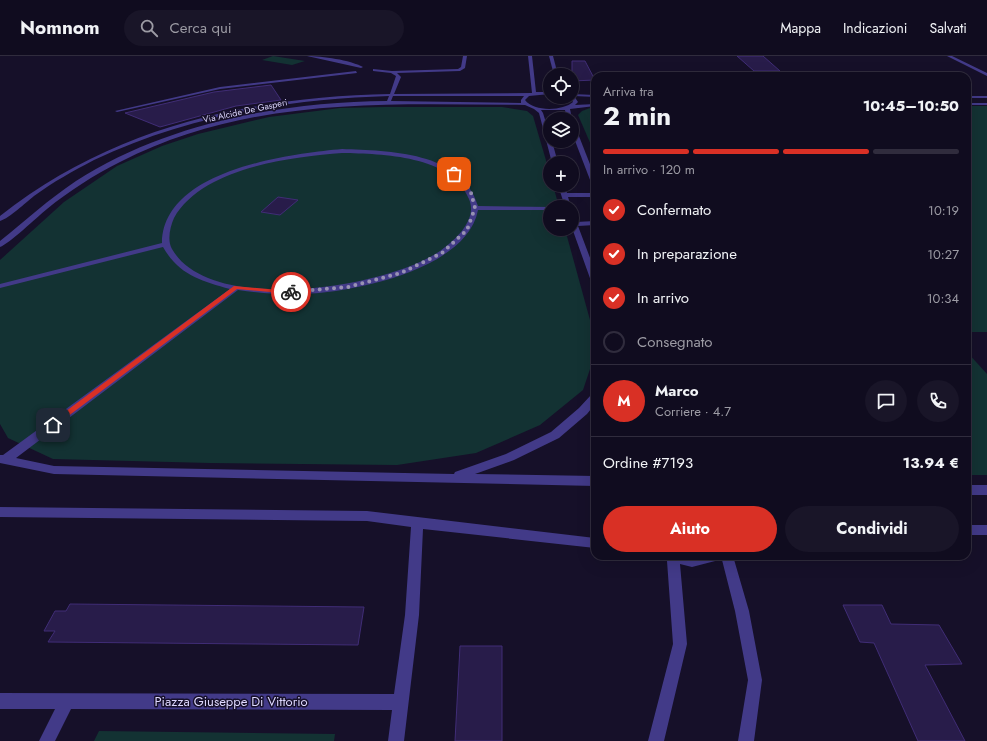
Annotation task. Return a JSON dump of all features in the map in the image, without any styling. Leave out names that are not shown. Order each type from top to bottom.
[{"type":"street","points":[[309,56],[374,68],[374,70]]},
{"type":"street","points":[[368,72],[374,70],[392,72],[455,70],[464,68],[465,56]]},
{"type":"street","points":[[530,56],[534,94]]},
{"type":"street","points":[[551,56],[554,68]]},
{"type":"street","points":[[949,56],[987,75]]},
{"type":"street","points":[[116,111],[220,88],[358,72],[354,71],[355,69],[365,67]]},
{"type":"street","points":[[389,103],[399,77],[392,72]]},
{"type":"street","name":"Via Alcide De Gasperi","points":[[0,220],[41,188],[59,177],[116,149],[164,131],[219,115],[284,103],[342,97],[528,95],[543,93]]},
{"type":"street","points":[[528,95],[523,100],[526,104],[536,108],[552,110],[591,105]]},
{"type":"street","points":[[579,96],[591,96]]},
{"type":"street","points":[[971,97],[987,97]]},
{"type":"street","name":"Via Alcide De Gasperi","points":[[0,245],[53,202],[90,175],[130,155],[179,136],[226,123],[279,112],[333,105],[389,103],[526,104]]},
{"type":"street","points":[[568,108],[573,104]]},
{"type":"street","points":[[971,104],[987,104]]},
{"type":"street","points":[[536,108],[541,113],[553,156]]},
{"type":"street","points":[[568,108],[568,112]]},
{"type":"street","points":[[579,144],[591,175]]},
{"type":"street","points":[[342,151],[383,152],[431,162],[454,174],[470,189],[475,208],[467,230],[442,253],[401,273],[348,287],[290,292],[236,288],[200,276],[176,262],[166,244],[168,220],[188,197],[218,178],[231,173],[257,164],[299,155],[342,151]]},
{"type":"street","points":[[563,192],[565,200]]},
{"type":"street","points":[[564,196],[591,195]]},
{"type":"street","points":[[475,208],[543,208]]},
{"type":"street","points":[[579,222],[591,223]]},
{"type":"street","points":[[578,236],[591,271]]},
{"type":"street","points":[[0,286],[166,244]]},
{"type":"street","points":[[3,459],[236,288]]},
{"type":"street","points":[[451,477],[498,461],[554,435],[583,411],[591,402]]},
{"type":"street","points":[[3,459],[54,470],[591,481]]},
{"type":"street","points":[[971,490],[987,490]]},
{"type":"street","points":[[0,512],[367,516],[591,543]]},
{"type":"street","points":[[396,741],[412,615],[417,523]]},
{"type":"street","points":[[971,530],[987,530]]},
{"type":"street","points":[[656,741],[680,644],[670,560]]},
{"type":"street","points":[[686,560],[696,560]]},
{"type":"street","points":[[728,560],[742,611],[755,680],[746,741]]},
{"type":"street","name":"Piazza Giuseppe Di Vittorio","points":[[0,701],[401,702]]},
{"type":"street","points":[[48,741],[67,701]]},
{"type":"green space","points":[[273,56],[305,61],[292,65],[262,60]]},
{"type":"green space","points":[[971,106],[987,106],[987,332],[971,332]]},
{"type":"green space","points":[[384,107],[502,107],[527,111],[533,116],[545,156],[543,156],[543,192],[555,192],[557,200],[543,200],[543,236],[567,236],[590,320],[591,366],[583,390],[540,425],[476,453],[397,465],[210,463],[53,459],[8,438],[0,424],[0,260],[64,202],[117,166],[162,146],[198,134],[269,117],[340,108]]},
{"type":"green space","points":[[591,108],[591,145],[579,117],[579,114],[582,111]]},
{"type":"green space","points":[[971,356],[987,374],[987,475],[971,475]]},
{"type":"green space","points":[[99,731],[335,734],[334,741],[94,741]]},
{"type":"building","points":[[737,56],[763,56],[780,71],[754,71]]},
{"type":"building","points":[[572,61],[585,61],[591,72],[591,80],[579,81],[579,68],[572,68]]},
{"type":"building","points":[[271,85],[281,100],[236,106],[160,127],[125,113],[214,92]]},
{"type":"building","points":[[278,197],[298,200],[280,215],[261,212]]},
{"type":"building","points":[[70,604],[364,607],[358,645],[48,642],[55,631],[44,631],[55,611],[66,611]]},
{"type":"building","points":[[843,605],[882,605],[891,624],[939,625],[962,664],[925,665],[965,741],[918,741],[874,643],[860,642]]},
{"type":"building","points":[[460,646],[502,646],[502,741],[455,741]]},
{"type":"way so far","points":[[291,292],[348,287],[401,273],[442,253],[467,230],[475,208],[470,189],[454,174]]},
{"type":"route","points":[[53,425],[236,288],[291,292]]}]
